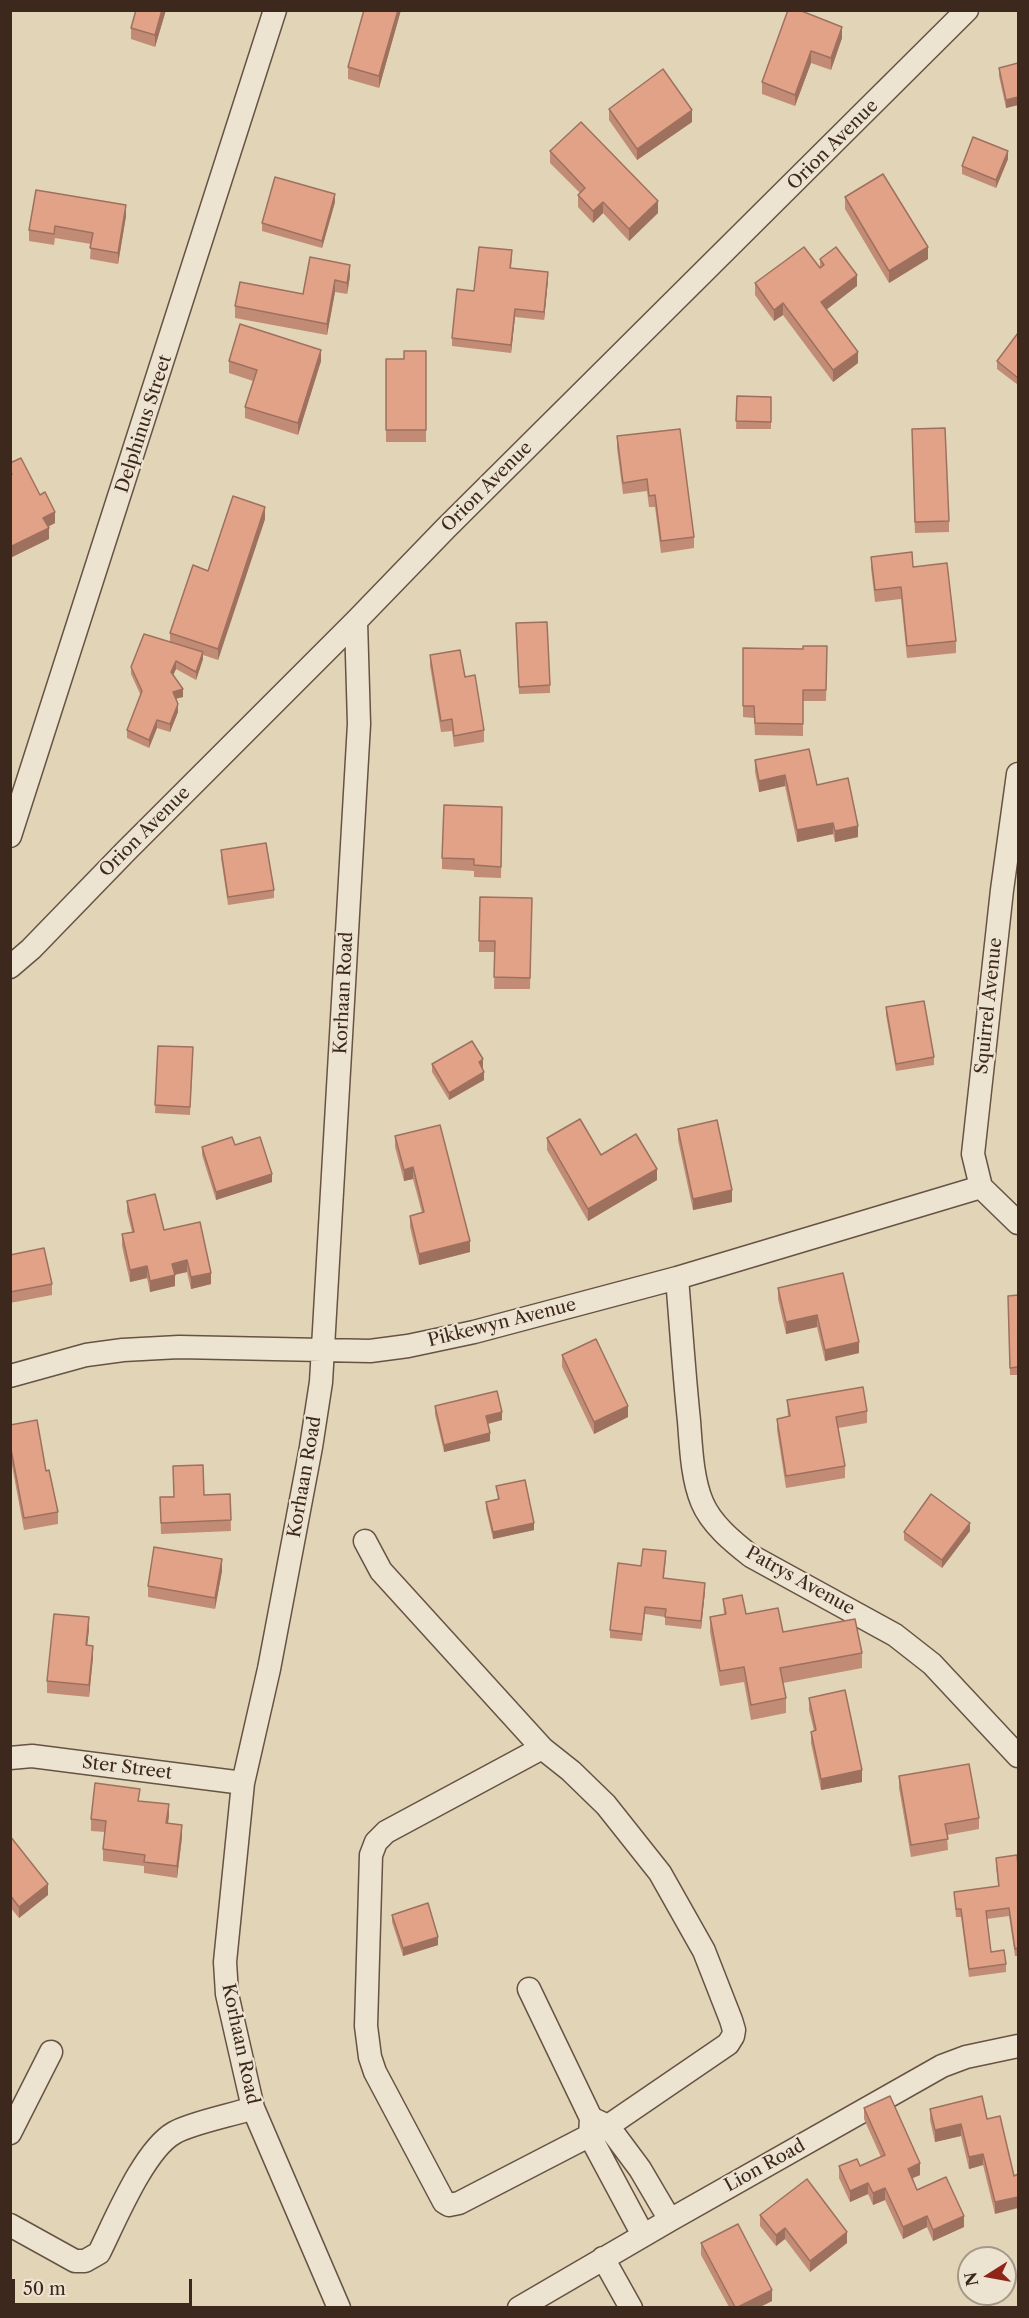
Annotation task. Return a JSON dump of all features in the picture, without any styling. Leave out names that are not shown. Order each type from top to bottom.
[{"type":"street","name":"Delphinus Street","points":[[10,836],[275,10]]},
{"type":"street","name":"Orion Avenue","points":[[10,967],[31,950],[454,520],[967,10]]},
{"type":"street","name":"Korhaan Road","points":[[339,2307],[254,2108],[227,1994],[225,1962],[243,1783],[269,1669],[311,1447],[324,1350],[359,724],[356,621]]},
{"type":"street","name":"Squirrel Avenue","points":[[981,1187],[974,1167],[973,1140],[1018,774]]},
{"type":"street","name":"Pikkewyn Avenue","points":[[10,1376],[86,1354],[123,1350],[179,1347],[388,1349],[463,1335],[677,1278],[981,1187]]},
{"type":"street","points":[[981,1187],[1018,1223]]},
{"type":"street","name":"Patrys Avenue","points":[[677,1278],[691,1448],[697,1486],[702,1503],[709,1514],[733,1543],[751,1556],[895,1635],[932,1664],[1018,1755]]},
{"type":"street","points":[[365,1541],[381,1571],[542,1748],[571,1771],[606,1805],[660,1873],[704,1951],[734,2030],[728,2044],[596,2127],[459,2203],[449,2205],[444,2202],[375,2072],[367,2044],[371,1855],[376,1842],[386,1832],[542,1748]]},
{"type":"street","name":"Ster Street","points":[[10,1758],[32,1756],[243,1783]]},
{"type":"street","points":[[529,1989],[596,2127],[643,2235]]},
{"type":"street","name":"Lion Road","points":[[519,2307],[942,2066],[966,2056],[1018,2046]]},
{"type":"street","points":[[10,2133],[51,2052]]},
{"type":"street","points":[[12,2228],[75,2261],[92,2258],[99,2253],[140,2173],[163,2142],[175,2132],[254,2108]]},
{"type":"street","points":[[596,2127],[640,2169],[670,2220]]},
{"type":"street","points":[[603,2258],[631,2307]]},
{"type":"building","points":[[136,10],[162,10],[155,35],[131,28]]},
{"type":"building","points":[[364,10],[398,10],[379,76],[348,67]]},
{"type":"building","points":[[788,10],[799,10],[842,27],[831,58],[811,51],[795,95],[762,82]]},
{"type":"building","points":[[1018,63],[1018,97],[1006,100],[999,68]]},
{"type":"building","points":[[663,69],[692,110],[637,149],[609,109]]},
{"type":"building","points":[[581,122],[658,201],[629,229],[603,202],[593,211],[578,195],[585,188],[550,151]]},
{"type":"building","points":[[973,137],[1008,151],[996,180],[962,166]]},
{"type":"building","points":[[883,174],[928,247],[889,271],[845,197]]},
{"type":"building","points":[[275,177],[335,194],[322,241],[262,223]]},
{"type":"building","points":[[36,190],[126,205],[118,253],[90,248],[93,233],[55,226],[54,234],[29,230]]},
{"type":"building","points":[[479,247],[512,250],[510,268],[548,272],[544,312],[515,309],[511,345],[452,338],[457,289],[474,291]]},
{"type":"building","points":[[804,247],[820,268],[824,265],[820,259],[836,247],[857,275],[821,302],[858,352],[833,370],[783,303],[774,310],[755,283]]},
{"type":"building","points":[[310,257],[350,265],[347,283],[335,280],[327,324],[235,306],[240,282],[303,294]]},
{"type":"building","points":[[240,324],[321,350],[298,423],[245,407],[257,370],[229,361]]},
{"type":"building","points":[[1018,333],[1018,378],[997,361]]},
{"type":"building","points":[[404,351],[426,351],[426,430],[386,430],[386,359],[404,359]]},
{"type":"building","points":[[737,396],[771,397],[771,422],[736,421]]},
{"type":"building","points":[[945,428],[949,521],[915,522],[912,429]]},
{"type":"building","points":[[680,429],[694,537],[661,541],[655,495],[649,496],[647,479],[623,483],[617,436]]},
{"type":"building","points":[[21,458],[40,495],[45,492],[55,512],[43,518],[49,528],[12,546],[10,543],[10,475],[12,474],[10,463]]},
{"type":"building","points":[[233,496],[265,507],[218,649],[170,633],[193,565],[208,571]]},
{"type":"building","points":[[912,552],[913,567],[947,563],[956,641],[907,646],[901,587],[875,590],[871,557]]},
{"type":"building","points":[[547,622],[550,685],[519,687],[516,623]]},
{"type":"building","points":[[144,634],[203,652],[196,672],[176,661],[171,672],[183,689],[173,692],[178,704],[170,724],[157,720],[149,740],[127,730],[142,691],[131,667]]},
{"type":"building","points":[[803,646],[827,646],[826,690],[803,690],[803,724],[755,723],[754,706],[743,706],[743,648],[803,649]]},
{"type":"building","points":[[460,650],[465,677],[475,675],[484,730],[454,736],[452,719],[441,721],[430,655]]},
{"type":"building","points":[[809,749],[817,785],[848,778],[858,826],[835,831],[833,823],[797,830],[785,775],[759,781],[755,760]]},
{"type":"building","points":[[444,805],[502,807],[501,867],[474,865],[474,859],[442,858]]},
{"type":"building","points":[[266,843],[274,890],[228,897],[221,850]]},
{"type":"building","points":[[480,897],[532,898],[530,978],[494,977],[495,941],[479,941]]},
{"type":"building","points":[[924,1001],[934,1057],[896,1064],[886,1007]]},
{"type":"building","points":[[472,1041],[483,1059],[479,1062],[484,1072],[449,1093],[432,1064]]},
{"type":"building","points":[[158,1046],[193,1047],[190,1107],[155,1105]]},
{"type":"building","points":[[580,1119],[601,1155],[636,1134],[657,1169],[588,1209],[547,1138]]},
{"type":"building","points":[[717,1120],[732,1190],[693,1199],[678,1129]]},
{"type":"building","points":[[440,1125],[470,1241],[419,1254],[410,1216],[424,1212],[413,1167],[404,1170],[395,1136]]},
{"type":"building","points":[[232,1137],[235,1145],[260,1137],[272,1174],[216,1192],[202,1147]]},
{"type":"building","points":[[155,1194],[164,1230],[200,1222],[211,1273],[191,1277],[187,1260],[172,1264],[175,1275],[150,1281],[147,1266],[130,1270],[122,1234],[134,1232],[127,1201]]},
{"type":"building","points":[[44,1248],[52,1284],[10,1292],[10,1255]]},
{"type":"building","points":[[843,1273],[859,1342],[825,1350],[817,1315],[786,1322],[778,1288]]},
{"type":"building","points":[[1018,1295],[1018,1367],[1010,1368],[1008,1296]]},
{"type":"building","points":[[596,1339],[628,1406],[594,1422],[562,1355]]},
{"type":"building","points":[[863,1387],[867,1411],[836,1417],[845,1466],[786,1476],[777,1419],[790,1416],[787,1400]]},
{"type":"building","points":[[497,1391],[502,1412],[486,1416],[490,1433],[444,1445],[435,1406]]},
{"type":"building","points":[[37,1420],[46,1471],[49,1470],[58,1512],[24,1518],[10,1444],[10,1425]]},
{"type":"building","points":[[203,1465],[204,1495],[230,1494],[231,1520],[161,1523],[160,1497],[174,1497],[173,1466]]},
{"type":"building","points":[[525,1480],[534,1523],[493,1532],[486,1502],[499,1499],[496,1486]]},
{"type":"building","points":[[931,1494],[970,1523],[942,1560],[904,1532]]},
{"type":"building","points":[[154,1547],[222,1559],[215,1598],[148,1586]]},
{"type":"building","points":[[643,1549],[666,1551],[663,1578],[705,1583],[701,1621],[665,1617],[666,1609],[645,1607],[642,1634],[610,1630],[618,1563],[641,1566]]},
{"type":"building","points":[[742,1595],[746,1614],[778,1608],[783,1632],[855,1619],[862,1653],[780,1668],[786,1698],[751,1705],[744,1667],[720,1671],[710,1617],[726,1614],[723,1599]]},
{"type":"building","points":[[54,1614],[89,1617],[86,1645],[93,1646],[89,1685],[47,1681]]},
{"type":"building","points":[[845,1690],[862,1770],[821,1779],[811,1732],[816,1730],[809,1698]]},
{"type":"building","points":[[969,1764],[979,1818],[945,1824],[948,1839],[911,1845],[899,1776]]},
{"type":"building","points":[[95,1783],[140,1789],[138,1801],[169,1804],[166,1823],[182,1825],[177,1866],[144,1862],[145,1855],[103,1849],[106,1821],[91,1819]]},
{"type":"building","points":[[10,1836],[48,1884],[19,1907],[10,1895]]},
{"type":"building","points":[[1017,1855],[1018,1948],[1015,1949],[1009,1908],[986,1911],[991,1952],[1004,1950],[1006,1964],[969,1969],[961,1909],[956,1909],[954,1892],[999,1886],[996,1858]]},
{"type":"building","points":[[428,1903],[438,1937],[403,1948],[392,1915]]},
{"type":"building","points":[[890,2096],[920,2163],[908,2169],[917,2190],[946,2177],[964,2216],[933,2230],[927,2216],[903,2227],[885,2188],[873,2193],[868,2183],[850,2191],[839,2166],[857,2159],[860,2166],[885,2155],[864,2108]]},
{"type":"building","points":[[982,2096],[987,2119],[1000,2116],[1014,2176],[1018,2174],[1018,2197],[995,2202],[983,2154],[969,2157],[961,2124],[935,2130],[930,2109]]},
{"type":"building","points":[[807,2179],[847,2232],[810,2261],[785,2228],[776,2235],[760,2215]]},
{"type":"building","points":[[738,2224],[772,2290],[735,2307],[701,2243]]}]
